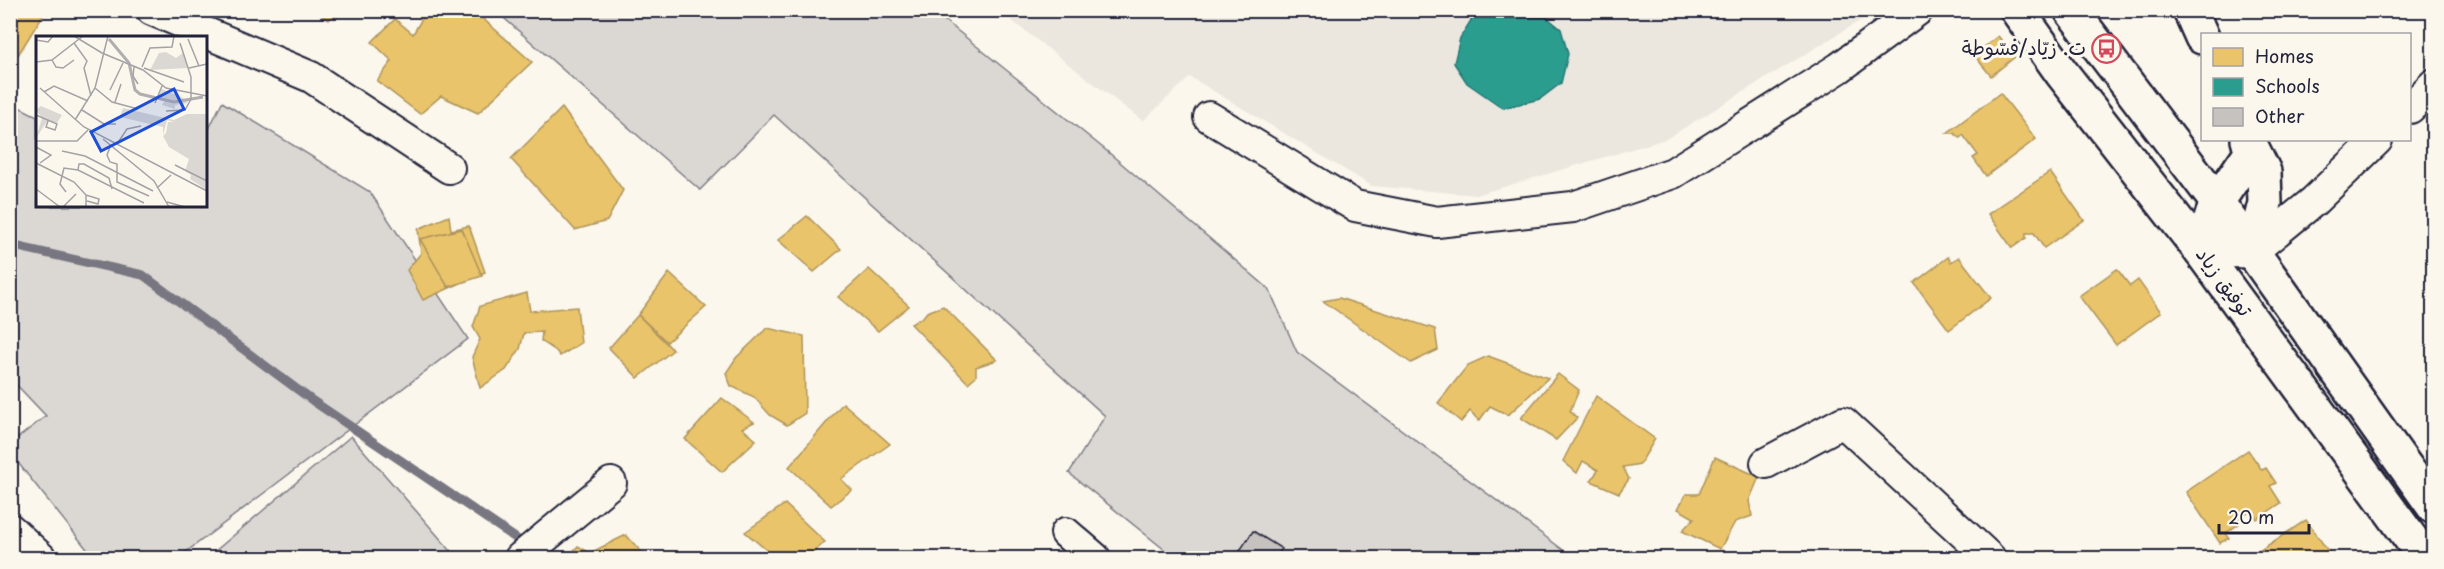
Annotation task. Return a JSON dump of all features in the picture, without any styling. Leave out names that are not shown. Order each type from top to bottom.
[{"type":"main road","name":"توفيق زياد","points":[[2017,10],[2061,72],[2200,250],[2425,558]]},
{"type":"main road","name":"توفيق زياد","points":[[2071,10],[2217,201],[2433,507]]},
{"type":"main road","points":[[2190,10],[2201,35]]},
{"type":"main road","points":[[2250,145],[2264,172],[2265,203],[2253,251],[2200,250],[2217,201],[2250,145]]},
{"type":"street","points":[[152,10],[311,77],[449,168]]},
{"type":"street","points":[[1209,117],[1354,206],[1437,222],[1573,207],[1673,173],[1839,68],[1918,10]]},
{"type":"street","points":[[2411,106],[2433,84]]},
{"type":"street","points":[[2253,251],[2314,201],[2376,141]]},
{"type":"street","points":[[1766,463],[1843,422],[1990,558]]},
{"type":"street","points":[[520,558],[611,483]]},
{"type":"street","points":[[10,529],[41,558]]},
{"type":"street","points":[[1066,533],[1095,558]]},
{"type":"shaded area","points":[[496,11],[933,11],[1108,152],[1269,289],[1297,352],[1574,558],[1175,558],[1069,473],[1105,416],[774,115],[700,190]]},
{"type":"shaded area","points":[[999,11],[1876,11],[1666,139],[1476,195],[1372,186],[1190,77],[1143,121]]},
{"type":"shaded area","points":[[222,102],[370,192],[468,339],[178,558],[94,558],[11,454],[10,444],[46,416],[11,379],[11,103],[36,116],[36,207],[207,207],[207,133]]},
{"type":"shaded area","points":[[351,436],[457,558],[207,558]]},
{"type":"building: Homes","points":[[10,10],[46,10],[18,55],[10,52]]},
{"type":"building: Homes","points":[[313,10],[337,10],[329,20]]},
{"type":"building: Homes","points":[[427,10],[441,10],[450,14],[454,10],[473,10],[532,62],[478,113],[441,96],[420,114],[377,81],[392,61],[372,42],[395,19],[413,34]]},
{"type":"building: Homes","points":[[1998,36],[2015,57],[1991,76],[1974,55]]},
{"type":"building: Homes","points":[[2000,93],[2036,139],[1986,176],[1973,158],[1978,155],[1963,135],[1960,138],[1954,133],[1947,133]]},
{"type":"building: Homes","points":[[562,108],[623,190],[607,221],[575,230],[511,159]]},
{"type":"building: Homes","points":[[2050,172],[2084,220],[2044,248],[2034,233],[2026,233],[2026,238],[2012,248],[1988,214]]},
{"type":"building: Homes","points":[[449,216],[451,230],[469,226],[485,272],[423,300],[407,270],[421,253],[418,229]]},
{"type":"building: Homes","points":[[807,216],[841,249],[814,272],[778,240]]},
{"type":"building: Homes","points":[[462,229],[482,276],[448,287],[420,239]]},
{"type":"building: Homes","points":[[1948,257],[1951,262],[1959,257],[1991,298],[1949,330],[1914,283]]},
{"type":"building: Homes","points":[[869,269],[909,306],[878,331],[838,297]]},
{"type":"building: Homes","points":[[2117,269],[2130,286],[2138,280],[2161,312],[2116,345],[2079,296]]},
{"type":"building: Homes","points":[[669,273],[706,307],[667,342],[638,315]]},
{"type":"building: Homes","points":[[527,293],[530,311],[577,307],[581,343],[560,356],[541,341],[542,332],[524,333],[520,349],[506,370],[480,388],[472,357],[480,339],[473,327],[480,306]]},
{"type":"building: Homes","points":[[1339,298],[1435,329],[1438,350],[1411,363],[1323,301]]},
{"type":"building: Homes","points":[[943,306],[997,360],[976,367],[976,376],[968,383],[911,324],[927,312]]},
{"type":"building: Homes","points":[[638,315],[673,350],[638,378],[609,348]]},
{"type":"building: Homes","points":[[767,328],[804,336],[805,413],[787,425],[770,415],[754,397],[731,386],[726,373],[736,358]]},
{"type":"building: Homes","points":[[1488,356],[1548,378],[1508,415],[1490,406],[1479,421],[1470,411],[1461,422],[1438,403],[1468,365]]},
{"type":"building: Homes","points":[[1558,374],[1579,390],[1570,411],[1577,418],[1556,440],[1521,418]]},
{"type":"building: Homes","points":[[1596,396],[1655,439],[1640,464],[1623,467],[1629,479],[1619,493],[1591,481],[1598,470],[1583,461],[1577,473],[1563,461]]},
{"type":"building: Homes","points":[[722,398],[754,422],[742,428],[756,440],[722,472],[685,439]]},
{"type":"building: Homes","points":[[843,403],[890,444],[841,479],[852,490],[831,506],[789,467]]},
{"type":"building: Homes","points":[[2248,450],[2262,470],[2266,468],[2276,483],[2270,486],[2281,503],[2257,519],[2251,510],[2237,520],[2239,524],[2226,533],[2229,538],[2220,543],[2186,492]]},
{"type":"building: Homes","points":[[1715,457],[1759,477],[1749,501],[1752,516],[1735,522],[1720,549],[1682,531],[1694,518],[1678,509],[1686,494],[1699,494]]},
{"type":"building: Homes","points":[[785,504],[825,542],[807,558],[764,558],[770,553],[745,532]]},
{"type":"building: Homes","points":[[2306,520],[2333,558],[2255,558],[2253,555]]},
{"type":"building: Homes","points":[[626,535],[647,558],[568,557],[578,546],[590,553]]},
{"type":"building: Schools","points":[[1078,10],[1099,10],[1094,17]]},
{"type":"building: Schools","points":[[1483,10],[1538,10],[1561,29],[1568,54],[1561,83],[1540,99],[1503,108],[1467,83],[1454,63],[1460,38],[1473,17]]},
{"type":"building: Other","points":[[1253,531],[1282,549],[1275,558],[1235,558]]},
{"type":"waterway","points":[[10,245],[143,275],[313,401],[545,558]]},
{"type":"place","name":"ت. زيّاد/فسّوطة","points":[[2107,48]]}]
